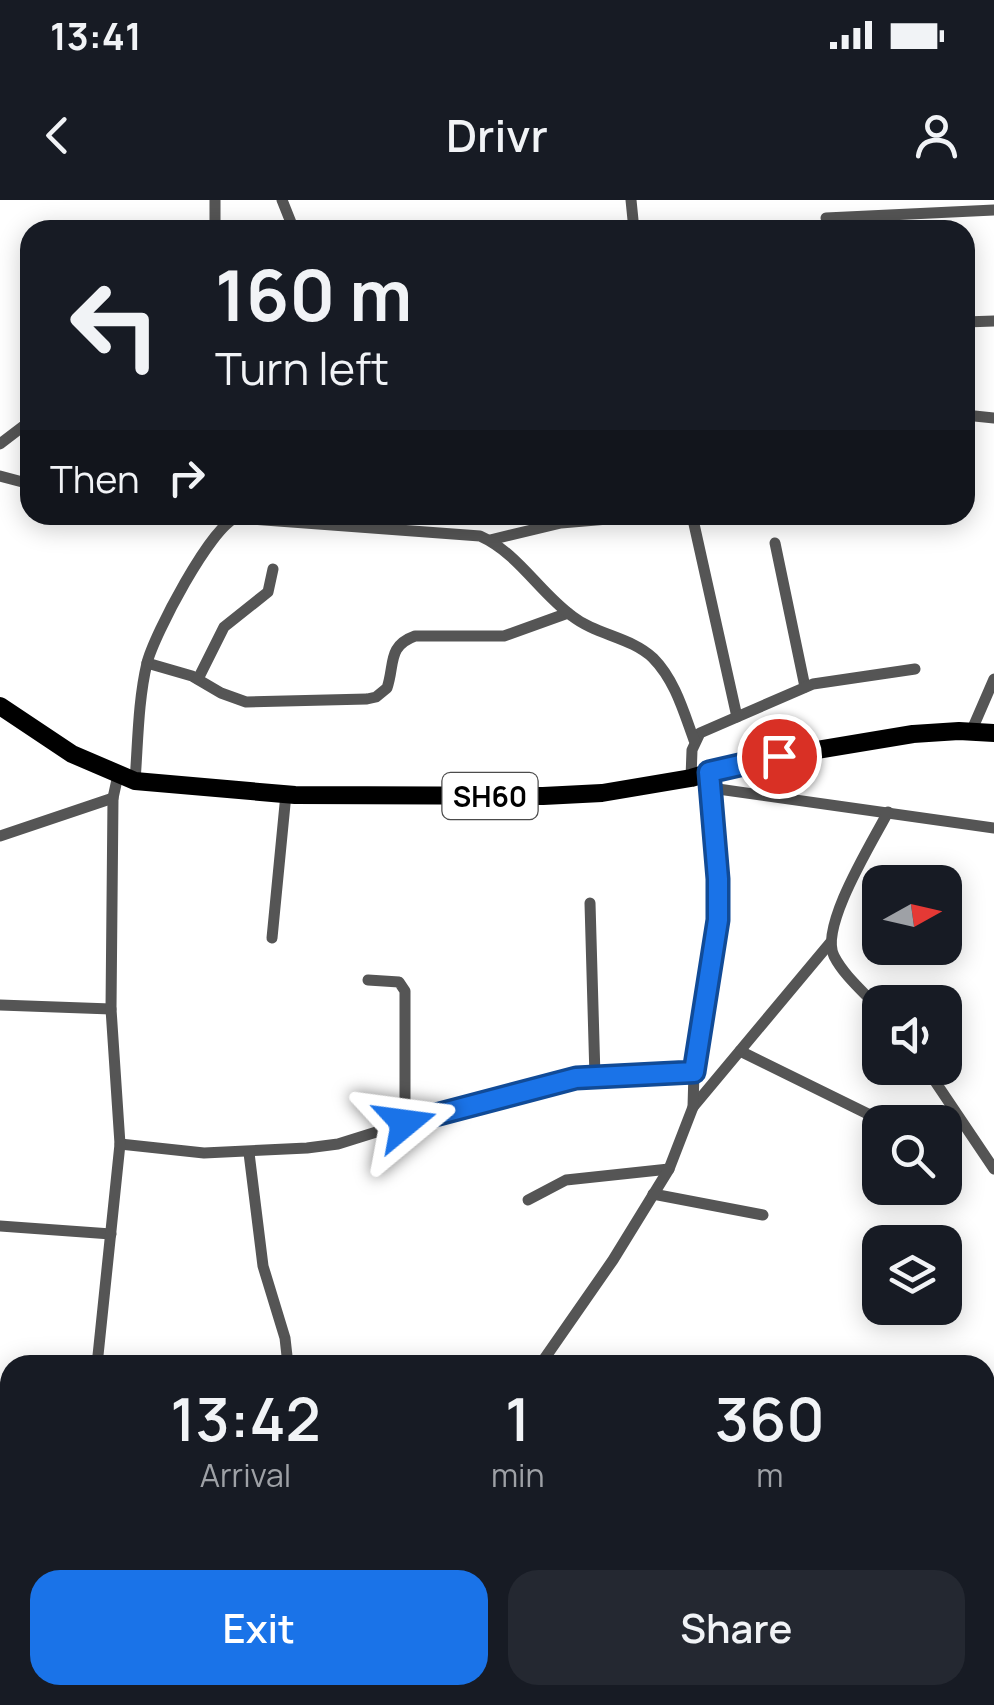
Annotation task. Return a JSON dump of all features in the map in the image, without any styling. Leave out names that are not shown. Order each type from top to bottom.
[{"type":"main road","name":"SH60","points":[[0,706],[72,754],[126,778],[286,794],[602,793],[704,780],[746,762],[913,734],[994,734]]},
{"type":"street","points":[[826,218],[994,210]]},
{"type":"street","points":[[0,444],[20,429]]},
{"type":"street","points":[[98,1355],[120,1144],[111,1009],[113,798],[126,778],[147,663],[189,577],[224,525]]},
{"type":"street","points":[[356,525],[490,540],[516,560],[568,613],[653,658],[677,695],[704,780],[718,920],[694,1072],[693,1107]]},
{"type":"street","points":[[490,540],[553,525]]},
{"type":"street","points":[[694,525],[737,717]]},
{"type":"street","points":[[775,544],[805,688]]},
{"type":"street","points":[[198,679],[224,627],[268,592],[273,568]]},
{"type":"street","points":[[147,663],[198,679],[246,702],[376,697],[388,688],[393,653],[404,640],[415,636],[504,636],[568,613]]},
{"type":"street","points":[[694,740],[700,733],[805,688],[915,669]]},
{"type":"street","points":[[971,732],[994,679]]},
{"type":"street","points":[[704,780],[994,828]]},
{"type":"street","points":[[272,938],[286,794]]},
{"type":"street","points":[[0,836],[113,798]]},
{"type":"street","points":[[862,989],[835,958],[830,943],[834,921],[888,812]]},
{"type":"street","points":[[590,904],[595,1077]]},
{"type":"street","points":[[547,1355],[613,1260],[668,1169],[693,1107],[830,943]]},
{"type":"street","points":[[368,980],[398,982],[405,991],[405,1123]]},
{"type":"street","points":[[0,1005],[111,1009]]},
{"type":"street","points":[[740,1052],[862,1111]]},
{"type":"street","points":[[120,1144],[173,1152],[249,1152],[338,1144],[556,1082],[694,1072]]},
{"type":"street","points":[[938,1085],[994,1168]]},
{"type":"street","points":[[249,1152],[263,1266],[287,1355]]},
{"type":"street","points":[[528,1200],[566,1180],[668,1169]]},
{"type":"street","points":[[653,1194],[763,1215]]},
{"type":"street","points":[[0,1226],[111,1234]]},
{"type":"route","points":[[405,1123],[576,1078],[694,1072],[718,920],[709,772],[779,756]]}]
